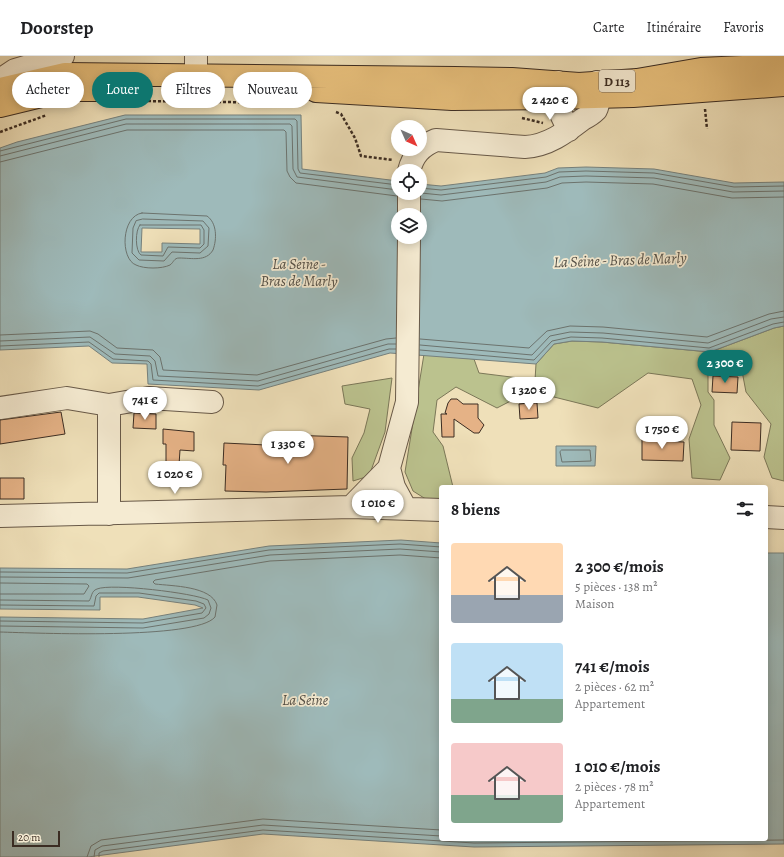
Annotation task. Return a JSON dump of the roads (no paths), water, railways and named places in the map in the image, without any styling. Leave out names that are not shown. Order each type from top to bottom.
[{"type":"main road","name":"D 113","points":[[1,94],[66,90],[327,91],[452,99],[557,90],[598,89],[723,79],[784,65]]},
{"type":"main road","name":"D 113","points":[[1,94],[65,74],[196,66],[463,78],[557,90]]},
{"type":"main road","name":"D 113","points":[[723,79],[784,84]]},
{"type":"street","points":[[1,94],[6,76],[14,70],[63,56]]},
{"type":"street","points":[[412,164],[416,153],[425,145],[436,140],[536,146],[548,142],[570,130],[596,110],[598,89]]},
{"type":"street","points":[[557,90],[558,109],[570,130]]},
{"type":"street","points":[[406,509],[394,487],[390,468],[407,402],[409,363],[409,244]]},
{"type":"street","points":[[0,408],[67,398],[108,405],[149,398],[212,402]]},
{"type":"street","points":[[108,405],[109,514]]},
{"type":"street","points":[[351,507],[390,468]]},
{"type":"street","points":[[0,516],[351,507],[439,510]]},
{"type":"street","points":[[768,517],[784,518]]},
{"type":"water","name":"La Seine - Bras de Marly","points":[[125,115],[301,115],[302,169],[391,180],[391,200],[427,200],[427,185],[441,186],[545,173],[558,168],[586,167],[654,169],[734,183],[784,182],[784,326],[774,328],[710,352],[602,342],[572,341],[554,344],[536,364],[390,353],[259,390],[148,384],[147,364],[112,363],[89,346],[0,350],[0,148],[17,142]],"holes":[[[142,228],[200,229],[200,244],[162,243],[162,252],[141,252]]]},
{"type":"water","points":[[556,446],[596,446],[595,466],[556,466]]},
{"type":"water","points":[[165,465],[176,465],[176,483],[165,483]]},
{"type":"water","name":"La Seine","points":[[401,540],[439,543],[439,841],[768,841],[768,553],[784,553],[784,844],[474,847],[263,834],[88,857],[0,857],[0,617],[143,619],[203,608],[195,605],[138,597],[100,597],[100,610],[0,609],[0,568],[127,569],[269,546]]}]
